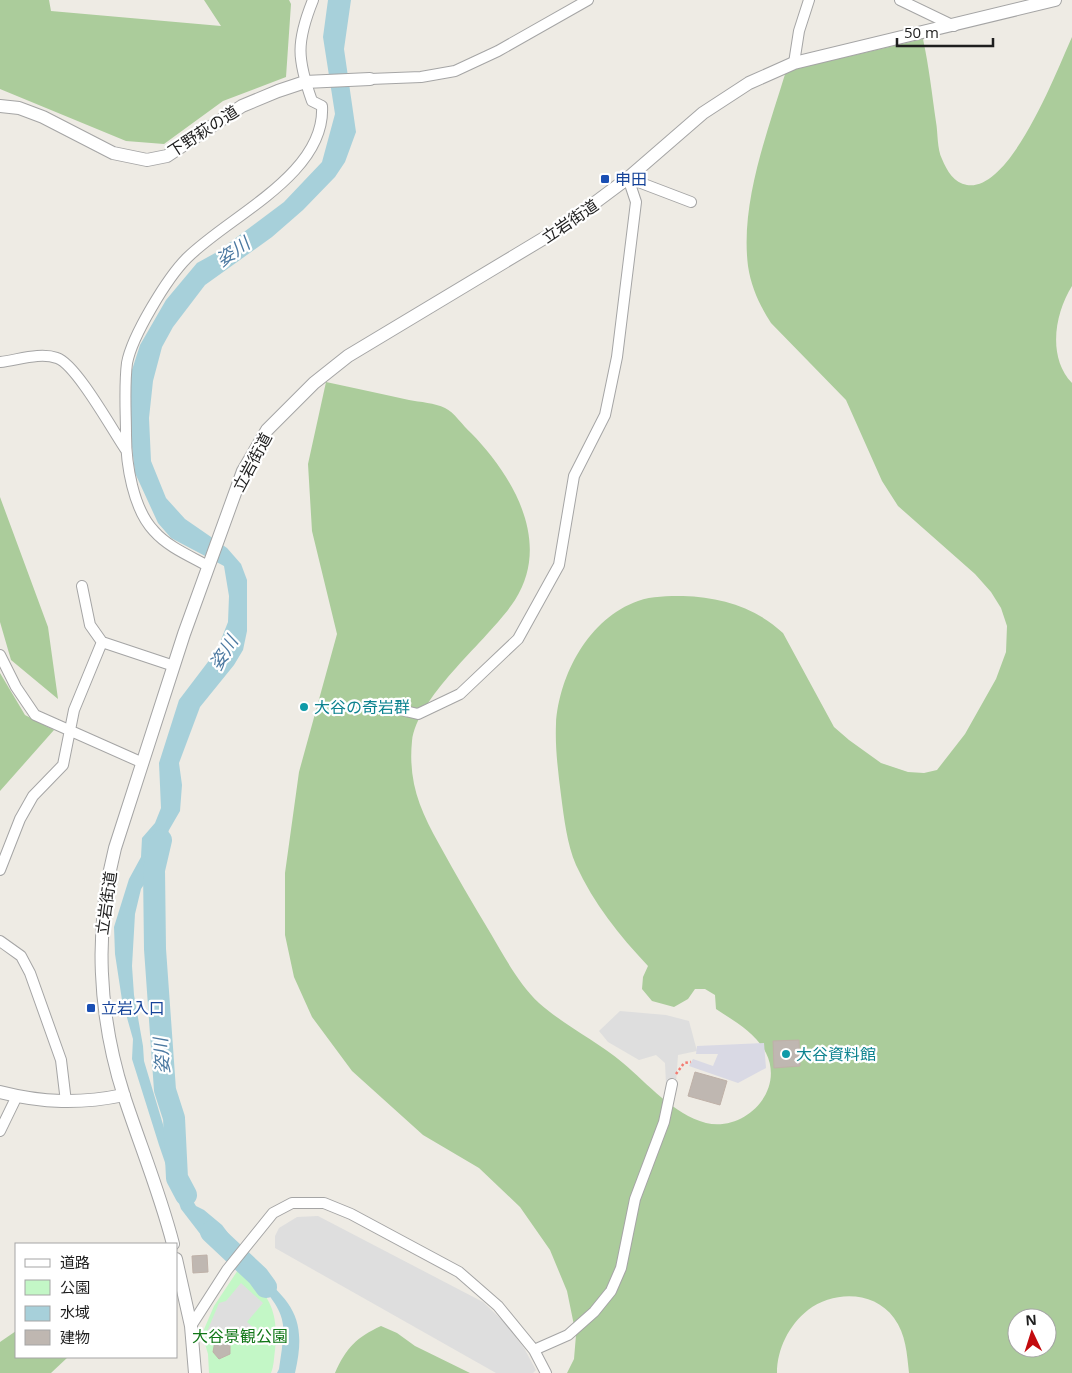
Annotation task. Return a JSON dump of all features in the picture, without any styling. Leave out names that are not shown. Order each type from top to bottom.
[{"type":"street","points":[[208,566],[171,545],[153,531],[140,507],[132,484],[126,451],[127,362],[139,333],[158,298],[186,259],[228,223],[273,192],[304,160],[323,123],[322,106],[312,101],[305,82],[300,59],[300,34],[312,0]]},
{"type":"street","points":[[370,79],[420,77],[455,71],[498,51],[588,0]]},
{"type":"street","points":[[794,63],[799,31],[809,0]]},
{"type":"street","points":[[900,0],[955,26]]},
{"type":"street","name":"立岩街道","points":[[173,1243],[124,1095],[114,1058],[106,1012],[100,948],[106,882],[174,666],[208,566],[243,471],[257,445],[279,416],[314,383],[348,356],[561,228],[628,178],[703,113],[749,83],[794,63],[955,26],[1055,0]]},
{"type":"street","name":"下野萩の道","points":[[0,106],[19,108],[43,117],[113,152],[147,160],[167,156],[242,106],[305,82],[370,79]]},
{"type":"street","points":[[628,178],[691,202]]},
{"type":"street","points":[[380,705],[418,714],[460,694],[518,639],[558,565],[574,476],[604,415],[617,357],[636,202],[628,178]]},
{"type":"street","points":[[0,362],[44,355],[59,358],[74,370],[126,451]]},
{"type":"street","points":[[82,586],[90,625],[102,642],[174,666]]},
{"type":"street","points":[[0,870],[20,819],[33,796],[63,765],[74,710],[102,642]]},
{"type":"street","points":[[0,655],[16,687],[35,715],[143,763]]},
{"type":"street","points":[[0,941],[21,956],[30,973],[61,1060],[66,1102]]},
{"type":"street","points":[[534,1350],[568,1335],[594,1312],[611,1291],[621,1268],[635,1199],[664,1122],[672,1084]]},
{"type":"street","points":[[0,1092],[66,1102],[93,1102],[124,1095]]},
{"type":"street","points":[[0,1131],[17,1096]]},
{"type":"street","points":[[191,1326],[227,1270],[273,1213],[282,1207],[306,1202],[324,1203],[352,1214],[459,1272],[498,1306],[534,1350],[546,1373]]},
{"type":"street","points":[[178,1268],[191,1326],[195,1373]]},
{"type":"path","points":[[672,1084],[684,1063],[692,1062]]},
{"type":"green space","points":[[0,0],[49,0],[51,11],[221,26],[204,0],[289,0],[291,4],[286,77],[223,101],[164,144],[126,141],[0,89]]},
{"type":"green space","points":[[1072,37],[1072,286],[1061,309],[1056,335],[1059,361],[1072,383],[1072,1373],[909,1373],[907,1351],[901,1331],[894,1318],[886,1309],[876,1303],[854,1296],[830,1299],[818,1303],[801,1316],[785,1338],[779,1355],[777,1373],[567,1373],[574,1359],[576,1335],[567,1291],[550,1250],[520,1207],[479,1168],[423,1135],[352,1071],[312,1017],[294,977],[285,935],[285,873],[299,772],[337,634],[312,531],[308,464],[326,382],[441,406],[448,410],[486,450],[501,469],[523,511],[530,555],[525,578],[515,600],[504,615],[456,668],[427,705],[417,723],[412,741],[412,770],[417,795],[426,819],[439,844],[507,961],[525,988],[539,1003],[559,1019],[613,1055],[661,1098],[683,1113],[706,1123],[721,1124],[734,1121],[747,1115],[758,1106],[766,1094],[770,1081],[770,1067],[766,1053],[751,1033],[716,1009],[715,995],[705,989],[695,989],[688,999],[674,1007],[652,1001],[642,989],[643,977],[648,966],[617,931],[599,906],[576,865],[570,848],[562,804],[556,742],[558,705],[563,686],[570,668],[591,634],[605,620],[621,609],[638,601],[660,597],[683,596],[724,601],[761,616],[783,633],[834,727],[849,740],[881,763],[908,772],[924,773],[937,770],[965,734],[996,679],[1006,652],[1007,626],[1001,608],[991,592],[975,574],[898,506],[882,481],[846,400],[767,317],[749,274],[748,217],[757,167],[786,71],[923,39],[940,155],[952,176],[958,182],[967,185],[984,182],[1000,169],[1016,150],[1044,100]]},
{"type":"green space","points":[[0,497],[48,627],[58,699],[11,660],[0,622]]},
{"type":"green space","points":[[0,673],[25,715],[54,730],[0,791]]},
{"type":"green space","name":"大谷景観公園","points":[[238,1270],[258,1286],[270,1304],[276,1337],[271,1373],[209,1373],[208,1354],[202,1334],[214,1306]]},
{"type":"green space","points":[[381,1326],[397,1333],[415,1346],[470,1373],[335,1373],[343,1357],[353,1344],[365,1334]]},
{"type":"green space","points":[[15,1332],[15,1358],[67,1358],[51,1373],[0,1373],[0,1342]]},
{"type":"shaded area","points":[[620,1011],[666,1015],[689,1021],[697,1051],[678,1055],[676,1083],[666,1084],[665,1063],[656,1055],[639,1060],[608,1042],[599,1031]]},
{"type":"shaded area","points":[[764,1043],[766,1068],[738,1083],[689,1066],[693,1059],[713,1066],[718,1054],[696,1054],[697,1046]]},
{"type":"shaded area","points":[[318,1216],[483,1302],[504,1322],[524,1348],[536,1370],[533,1373],[496,1373],[275,1248],[275,1236],[279,1228],[297,1217]]},
{"type":"shaded area","points":[[241,1283],[263,1303],[247,1322],[256,1330],[245,1343],[232,1333],[206,1334],[219,1303],[226,1301]]},
{"type":"water","points":[[328,0],[351,0],[344,49],[356,132],[345,162],[335,177],[303,210],[272,237],[205,285],[173,327],[162,347],[153,381],[149,418],[151,461],[166,498],[185,519],[227,548],[241,564],[247,580],[247,631],[243,650],[234,665],[200,707],[179,763],[182,785],[180,811],[169,830],[158,864],[141,889],[135,914],[132,966],[134,995],[144,1061],[179,1178],[196,1206],[222,1225],[237,1245],[228,1261],[201,1235],[181,1209],[132,1059],[133,1039],[122,1000],[115,954],[114,927],[129,879],[141,857],[142,838],[155,823],[161,808],[159,763],[179,700],[217,650],[228,622],[229,596],[224,566],[171,538],[158,523],[135,473],[130,429],[131,373],[140,345],[166,300],[197,263],[217,252],[284,202],[322,162],[335,114],[323,37]]},
{"type":"water","points":[[247,1262],[274,1287],[292,1309],[297,1322],[299,1336],[299,1353],[295,1373],[277,1373],[283,1341],[281,1317],[268,1294],[241,1270]]},
{"type":"building","name":"大谷資料館","points":[[799,1040],[800,1066],[774,1068],[773,1041]]},
{"type":"building","points":[[695,1072],[727,1081],[720,1105],[688,1096]]},
{"type":"building","points":[[207,1255],[208,1272],[193,1273],[192,1256]]},
{"type":"building","points":[[223,1339],[230,1344],[230,1354],[219,1359],[213,1352],[215,1341]]},
{"type":"waterway","name":"姿川","points":[[161,840],[154,870],[155,949],[165,1090],[174,1118],[177,1178],[186,1195]]},
{"type":"waterway","name":"姿川","points":[[211,1232],[258,1276],[266,1287]]},
{"type":"place","name":"申田","points":[[605,179]]},
{"type":"place","name":"大谷の奇岩群","points":[[304,707]]},
{"type":"place","name":"立岩入口","points":[[91,1008]]},
{"type":"place","name":"大谷資料館","points":[[786,1054]]}]
